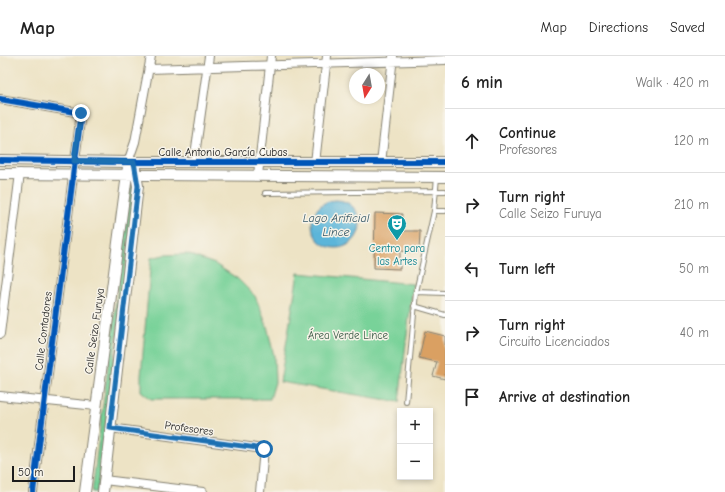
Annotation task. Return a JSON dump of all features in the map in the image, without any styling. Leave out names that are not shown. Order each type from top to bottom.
[{"type":"street","points":[[102,492],[138,186],[132,174],[131,162],[151,56]]},
{"type":"street","points":[[194,162],[209,56]]},
{"type":"street","points":[[258,175],[271,56]]},
{"type":"street","points":[[380,163],[393,59]]},
{"type":"street","points":[[149,69],[270,66],[327,60],[445,60]]},
{"type":"street","points":[[315,163],[327,60]]},
{"type":"street","name":"Calle Contadores","points":[[0,99],[81,113],[33,492]]},
{"type":"street","name":"Calle Antonio García Cubas","points":[[0,160],[315,163],[445,162]]},
{"type":"street","points":[[0,334],[20,173]]},
{"type":"street","name":"Calle Antonio García Cubas","points":[[0,174],[73,173],[443,176]]},
{"type":"street","name":"Calle Seizo Furuya","points":[[85,492],[96,406],[132,174]]},
{"type":"street","points":[[0,396],[96,406]]},
{"type":"street","name":"Profesores","points":[[110,428],[264,449],[260,492]]},
{"type":"street","points":[[104,480],[203,492]]},
{"type":"lane","points":[[406,402],[416,292],[434,211],[436,190],[443,176]]},
{"type":"lane","points":[[264,193],[445,191]]},
{"type":"lane","points":[[434,211],[445,211]]},
{"type":"lane","points":[[416,292],[445,293]]},
{"type":"lane","points":[[414,306],[445,315]]},
{"type":"green space","points":[[134,182],[136,186],[97,492],[92,492],[131,185]]},
{"type":"green space","points":[[187,254],[215,264],[238,279],[255,296],[267,326],[274,356],[275,382],[270,399],[151,399],[141,391],[151,258],[164,255]]},
{"type":"green space","name":"Área Verde Lince","points":[[298,273],[413,284],[399,402],[280,382]]},
{"type":"water","name":"Lago Arificial Lince","points":[[336,200],[345,202],[353,207],[358,215],[360,224],[358,233],[353,241],[345,246],[336,248],[327,246],[319,241],[314,233],[312,224],[314,215],[319,207],[327,202]]},
{"type":"building","name":"Centro para las Artes","points":[[375,213],[402,214],[401,231],[420,231],[419,252],[400,251],[400,269],[374,268]]},
{"type":"building","points":[[425,331],[445,336],[445,379],[433,376],[437,362],[419,358]]},
{"type":"cycle path","points":[[0,99],[81,113],[33,492]]},
{"type":"cycle path","points":[[0,160],[128,162],[445,162]]},
{"type":"place","name":"Centro para las Artes","points":[[397,241]]},
{"type":"route","points":[[81,113],[74,161],[134,162],[138,186],[110,428],[264,449]]}]
